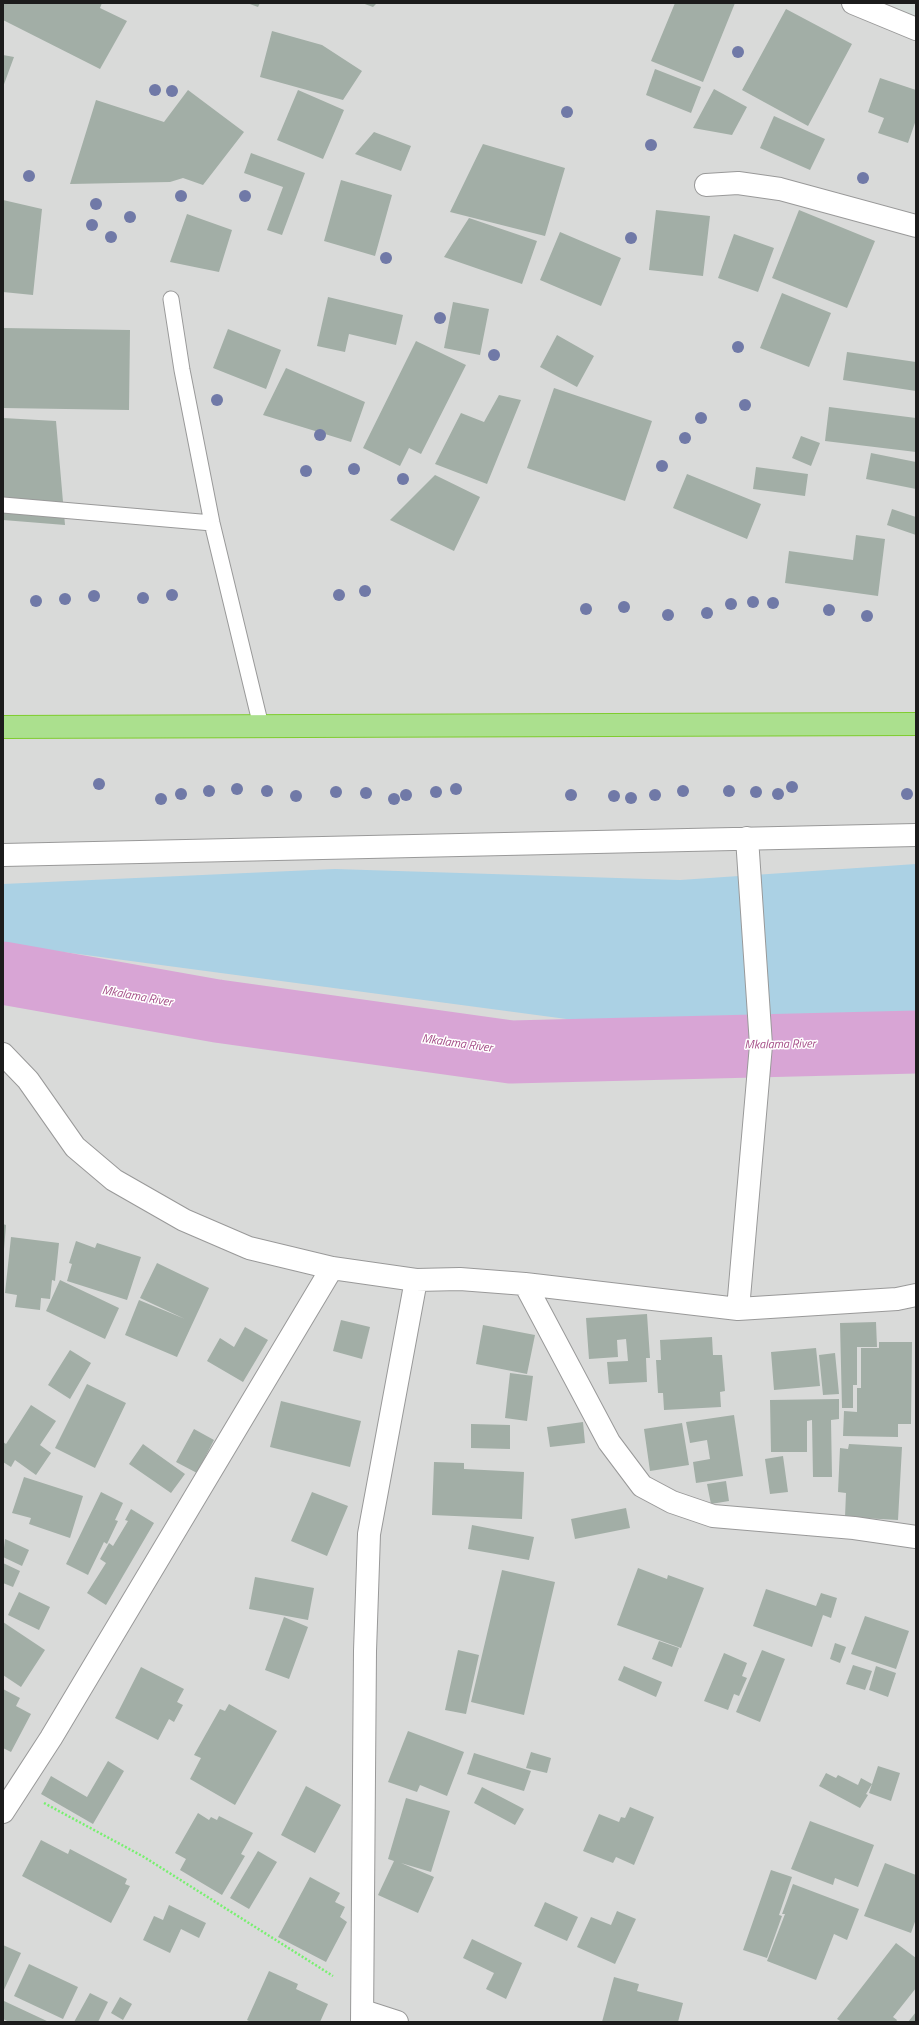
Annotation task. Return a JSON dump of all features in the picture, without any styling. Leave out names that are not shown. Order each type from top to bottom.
[{"type":"highway","points":[[3,727],[916,724]]},
{"type":"street","points":[[853,3],[916,30]]},
{"type":"street","points":[[706,185],[738,183],[780,189],[916,226]]},
{"type":"street","points":[[3,855],[916,834]]},
{"type":"street","points":[[738,1309],[761,1045],[747,838]]},
{"type":"street","points":[[3,1054],[28,1080],[74,1147],[114,1180],[184,1220],[249,1248],[332,1268],[416,1280],[460,1280],[525,1284],[738,1309],[897,1299],[916,1295]]},
{"type":"street","points":[[3,1812],[55,1731],[332,1268]]},
{"type":"street","points":[[397,2022],[363,2010],[365,1650],[369,1534],[416,1280]]},
{"type":"street","points":[[525,1284],[609,1442],[642,1486],[672,1502],[713,1516],[854,1528],[916,1537]]},
{"type":"lane","points":[[172,299],[182,370],[212,523],[261,726]]},
{"type":"lane","points":[[3,506],[212,523]]},
{"type":"path","points":[[18,1788],[144,1857],[363,2010]]},
{"type":"shaded area","points":[[3,3],[916,3],[916,2022],[3,2022]]},
{"type":"shaded area","points":[[888,3],[916,3],[916,18]]},
{"type":"shaded area","points":[[916,864],[916,1018],[574,1020],[3,944],[3,884],[335,869],[680,880]]},
{"type":"building","points":[[3,3],[102,3],[100,8],[127,21],[100,69],[3,20]]},
{"type":"building","points":[[247,3],[260,3],[258,7]]},
{"type":"building","points":[[362,3],[377,3],[373,7]]},
{"type":"building","points":[[675,3],[735,3],[703,82],[651,61]]},
{"type":"building","points":[[786,9],[852,44],[808,126],[742,90]]},
{"type":"building","points":[[272,31],[322,45],[362,71],[343,100],[260,77]]},
{"type":"building","points":[[3,55],[14,57],[3,87]]},
{"type":"building","points":[[655,69],[701,87],[691,113],[646,95]]},
{"type":"building","points":[[880,78],[916,90],[916,120],[908,143],[878,133],[884,118],[868,112]]},
{"type":"building","points":[[714,89],[747,107],[732,135],[693,128]]},
{"type":"building","points":[[188,90],[244,132],[203,185],[183,178],[170,182],[70,184],[96,100],[164,122]]},
{"type":"building","points":[[298,90],[344,110],[323,159],[277,140]]},
{"type":"building","points":[[774,116],[825,139],[810,170],[760,148]]},
{"type":"building","points":[[374,132],[411,146],[401,171],[355,154]]},
{"type":"building","points":[[483,144],[565,168],[545,236],[450,212]]},
{"type":"building","points":[[251,153],[305,173],[282,235],[267,230],[283,187],[244,173]]},
{"type":"building","points":[[341,180],[392,195],[375,256],[324,241]]},
{"type":"building","points":[[3,200],[42,209],[33,295],[3,292]]},
{"type":"building","points":[[656,210],[710,216],[703,276],[649,270]]},
{"type":"building","points":[[799,210],[875,241],[847,308],[772,278]]},
{"type":"building","points":[[187,214],[232,230],[219,272],[170,262]]},
{"type":"building","points":[[469,218],[537,241],[522,284],[444,257]]},
{"type":"building","points":[[560,232],[621,258],[601,306],[540,280]]},
{"type":"building","points":[[734,234],[774,248],[758,292],[718,278]]},
{"type":"building","points":[[782,293],[831,313],[809,367],[760,348]]},
{"type":"building","points":[[328,297],[403,315],[396,345],[349,334],[345,352],[317,346]]},
{"type":"building","points":[[453,302],[489,309],[480,355],[444,348]]},
{"type":"building","points":[[3,328],[130,330],[129,410],[3,408]]},
{"type":"building","points":[[228,329],[281,350],[266,389],[213,368]]},
{"type":"building","points":[[557,335],[594,356],[577,387],[540,367]]},
{"type":"building","points":[[416,341],[466,365],[421,454],[409,448],[400,466],[363,448]]},
{"type":"building","points":[[847,352],[916,362],[916,391],[843,380]]},
{"type":"building","points":[[286,368],[365,402],[351,442],[263,415]]},
{"type":"building","points":[[554,388],[652,421],[625,501],[527,468]]},
{"type":"building","points":[[499,395],[521,400],[487,484],[435,464],[461,413],[484,422]]},
{"type":"building","points":[[829,407],[916,418],[916,452],[825,441]]},
{"type":"building","points":[[3,418],[56,421],[65,525],[3,520]]},
{"type":"building","points":[[801,436],[820,443],[811,466],[792,458]]},
{"type":"building","points":[[871,453],[916,462],[916,489],[866,479]]},
{"type":"building","points":[[756,467],[808,474],[805,496],[753,489]]},
{"type":"building","points":[[687,474],[761,504],[747,539],[673,508]]},
{"type":"building","points":[[435,475],[480,497],[454,551],[390,520]]},
{"type":"building","points":[[892,509],[916,517],[916,535],[887,525]]},
{"type":"building","points":[[856,535],[885,539],[878,596],[785,583],[789,551],[853,560]]},
{"type":"building","points":[[3,1224],[6,1225],[4,1249],[3,1249]]},
{"type":"building","points":[[11,1237],[59,1243],[55,1281],[52,1280],[50,1299],[41,1298],[40,1310],[15,1307],[17,1295],[5,1293]]},
{"type":"building","points":[[76,1241],[95,1248],[97,1243],[141,1257],[127,1300],[67,1281],[72,1264],[69,1263]]},
{"type":"building","points":[[157,1263],[209,1288],[177,1357],[125,1335],[139,1300],[185,1319],[140,1298]]},
{"type":"building","points":[[60,1280],[119,1308],[105,1339],[46,1311]]},
{"type":"building","points":[[647,1314],[650,1358],[646,1358],[647,1382],[609,1384],[607,1362],[628,1361],[626,1339],[617,1340],[618,1357],[589,1359],[586,1318]]},
{"type":"building","points":[[341,1320],[370,1327],[362,1359],[333,1351]]},
{"type":"building","points":[[876,1322],[877,1347],[857,1347],[857,1385],[853,1385],[853,1408],[842,1408],[840,1323]]},
{"type":"building","points":[[483,1325],[535,1335],[527,1374],[476,1364]]},
{"type":"building","points":[[245,1327],[268,1340],[243,1382],[207,1361],[220,1338],[234,1347]]},
{"type":"building","points":[[712,1337],[713,1355],[722,1355],[725,1391],[720,1392],[721,1407],[664,1410],[663,1393],[658,1393],[656,1360],[661,1360],[660,1340]]},
{"type":"building","points":[[879,1342],[912,1342],[911,1424],[898,1424],[898,1437],[843,1436],[844,1411],[857,1412],[857,1388],[861,1388],[861,1348],[879,1348]]},
{"type":"building","points":[[816,1348],[820,1386],[774,1390],[771,1352]]},
{"type":"building","points":[[70,1350],[91,1363],[70,1399],[48,1385]]},
{"type":"building","points":[[835,1353],[839,1394],[823,1395],[819,1355]]},
{"type":"building","points":[[510,1373],[533,1376],[527,1421],[505,1418]]},
{"type":"building","points":[[87,1384],[126,1403],[95,1468],[55,1448]]},
{"type":"building","points":[[839,1399],[839,1419],[831,1420],[832,1477],[813,1477],[812,1420],[807,1421],[807,1452],[771,1452],[770,1400]]},
{"type":"building","points":[[281,1401],[361,1421],[350,1467],[270,1447]]},
{"type":"building","points":[[31,1405],[56,1421],[40,1445],[51,1453],[36,1475],[15,1460],[11,1467],[3,1462],[3,1442],[6,1444]]},
{"type":"building","points":[[734,1415],[743,1476],[696,1483],[693,1462],[710,1459],[707,1440],[690,1443],[686,1422]]},
{"type":"building","points":[[583,1422],[585,1443],[550,1447],[547,1427]]},
{"type":"building","points":[[682,1423],[689,1465],[650,1471],[644,1429]]},
{"type":"building","points":[[471,1424],[510,1425],[510,1449],[471,1448]]},
{"type":"building","points":[[194,1429],[214,1440],[197,1473],[176,1462]]},
{"type":"building","points":[[143,1444],[185,1474],[171,1493],[129,1464]]},
{"type":"building","points":[[849,1444],[902,1447],[898,1520],[845,1517],[846,1493],[838,1492],[840,1448],[848,1449]]},
{"type":"building","points":[[783,1456],[788,1492],[770,1494],[765,1459]]},
{"type":"building","points":[[434,1462],[464,1463],[464,1469],[524,1472],[522,1519],[432,1515]]},
{"type":"building","points":[[24,1477],[83,1496],[70,1538],[29,1524],[31,1518],[12,1513]]},
{"type":"building","points":[[726,1481],[729,1501],[711,1504],[707,1484]]},
{"type":"building","points":[[101,1492],[123,1503],[115,1520],[118,1521],[107,1544],[104,1542],[88,1575],[66,1564]]},
{"type":"building","points":[[312,1492],[348,1506],[327,1556],[291,1541]]},
{"type":"building","points":[[626,1508],[630,1528],[575,1539],[571,1519]]},
{"type":"building","points":[[131,1509],[154,1523],[106,1605],[87,1593],[106,1563],[100,1559],[109,1543],[113,1546],[128,1521],[125,1520]]},
{"type":"building","points":[[472,1525],[534,1537],[529,1560],[468,1549]]},
{"type":"building","points":[[5,1539],[29,1550],[22,1566],[3,1557]]},
{"type":"building","points":[[3,1563],[20,1571],[13,1587],[3,1583]]},
{"type":"building","points":[[638,1568],[667,1579],[668,1575],[704,1588],[681,1648],[617,1625]]},
{"type":"building","points":[[502,1570],[555,1582],[524,1715],[471,1702]]},
{"type":"building","points":[[255,1577],[314,1588],[308,1620],[249,1609]]},
{"type":"building","points":[[766,1589],[816,1606],[821,1593],[837,1598],[831,1618],[823,1615],[812,1647],[753,1626]]},
{"type":"building","points":[[19,1592],[50,1607],[39,1630],[8,1615]]},
{"type":"building","points":[[865,1616],[909,1631],[896,1669],[851,1654]]},
{"type":"building","points":[[284,1617],[308,1627],[289,1679],[265,1670]]},
{"type":"building","points":[[3,1622],[45,1650],[21,1687],[3,1675]]},
{"type":"building","points":[[659,1641],[679,1648],[672,1667],[652,1659]]},
{"type":"building","points":[[835,1643],[846,1647],[840,1663],[830,1659]]},
{"type":"building","points":[[458,1650],[479,1655],[466,1714],[445,1710]]},
{"type":"building","points":[[762,1650],[785,1659],[760,1722],[736,1712]]},
{"type":"building","points":[[724,1653],[747,1663],[742,1676],[747,1678],[739,1696],[734,1694],[728,1710],[704,1701]]},
{"type":"building","points":[[853,1665],[872,1671],[865,1690],[846,1684]]},
{"type":"building","points":[[624,1666],[662,1682],[656,1697],[618,1680]]},
{"type":"building","points":[[876,1666],[896,1673],[888,1697],[869,1690]]},
{"type":"building","points":[[141,1667],[184,1689],[177,1702],[183,1705],[174,1722],[169,1719],[158,1740],[115,1718]]},
{"type":"building","points":[[3,1689],[20,1698],[16,1706],[31,1714],[11,1752],[3,1748]]},
{"type":"building","points":[[229,1704],[277,1731],[235,1805],[190,1779],[201,1758],[194,1755],[220,1709],[225,1711]]},
{"type":"building","points":[[408,1731],[464,1752],[447,1796],[420,1785],[417,1792],[388,1782]]},
{"type":"building","points":[[531,1752],[551,1758],[547,1773],[526,1768]]},
{"type":"building","points":[[474,1753],[531,1771],[524,1791],[467,1774]]},
{"type":"building","points":[[108,1761],[124,1771],[93,1824],[41,1794],[51,1776],[87,1797]]},
{"type":"building","points":[[878,1766],[900,1773],[891,1801],[869,1793]]},
{"type":"building","points":[[826,1773],[836,1778],[838,1775],[858,1785],[861,1778],[872,1784],[866,1794],[868,1795],[860,1808],[819,1786]]},
{"type":"building","points":[[306,1786],[341,1805],[315,1853],[281,1835]]},
{"type":"building","points":[[482,1787],[524,1809],[515,1825],[474,1803]]},
{"type":"building","points":[[406,1798],[450,1811],[431,1872],[401,1863],[434,1877],[418,1913],[378,1895],[394,1861],[388,1859]]},
{"type":"building","points":[[630,1807],[654,1817],[634,1865],[616,1857],[613,1863],[583,1851],[599,1814],[619,1822],[621,1817],[625,1818]]},
{"type":"building","points":[[198,1813],[209,1820],[211,1817],[217,1820],[219,1816],[253,1833],[241,1854],[245,1856],[222,1895],[180,1870],[186,1859],[175,1853]]},
{"type":"building","points":[[810,1821],[874,1845],[858,1887],[835,1878],[833,1885],[791,1869]]},
{"type":"building","points":[[41,1840],[68,1854],[70,1849],[127,1879],[125,1884],[130,1886],[111,1923],[22,1876]]},
{"type":"building","points":[[258,1851],[277,1862],[249,1909],[230,1898]]},
{"type":"building","points":[[885,1863],[916,1875],[916,1919],[911,1933],[864,1916]]},
{"type":"building","points":[[771,1870],[792,1877],[779,1915],[782,1916],[767,1958],[743,1950]]},
{"type":"building","points":[[310,1877],[340,1893],[335,1902],[345,1907],[340,1917],[347,1922],[326,1962],[278,1937]]},
{"type":"building","points":[[793,1884],[859,1909],[847,1940],[834,1934],[816,1980],[767,1961],[785,1914],[782,1914]]},
{"type":"building","points":[[545,1902],[578,1917],[567,1941],[534,1926]]},
{"type":"building","points":[[169,1905],[206,1923],[199,1938],[181,1929],[170,1953],[143,1940],[154,1916],[163,1920]]},
{"type":"building","points":[[617,1911],[636,1919],[615,1964],[577,1947],[591,1917],[611,1925]]},
{"type":"building","points":[[472,1939],[522,1963],[506,1999],[486,1989],[494,1973],[463,1958]]},
{"type":"building","points":[[896,1943],[916,1958],[916,1988],[893,2017],[897,2020],[896,2022],[842,2022],[837,2019]]},
{"type":"building","points":[[3,1945],[21,1953],[3,1992]]},
{"type":"building","points":[[29,1964],[78,1987],[63,2019],[14,1996]]},
{"type":"building","points":[[269,1971],[298,1984],[296,1989],[328,2004],[320,2022],[251,2022],[247,2020]]},
{"type":"building","points":[[614,1977],[639,1984],[637,1991],[683,2003],[678,2022],[602,2022]]},
{"type":"building","points":[[90,1993],[108,2002],[98,2022],[74,2022]]},
{"type":"building","points":[[120,1997],[132,2004],[123,2020],[111,2013]]},
{"type":"building","points":[[4,2001],[49,2022],[9,2022],[3,2019]]},
{"type":"building","points":[[916,2012],[916,2022],[908,2022]]},
{"type":"waterway","name":"Mkalama River","points":[[3,973],[217,1011],[511,1052],[916,1042]]}]
